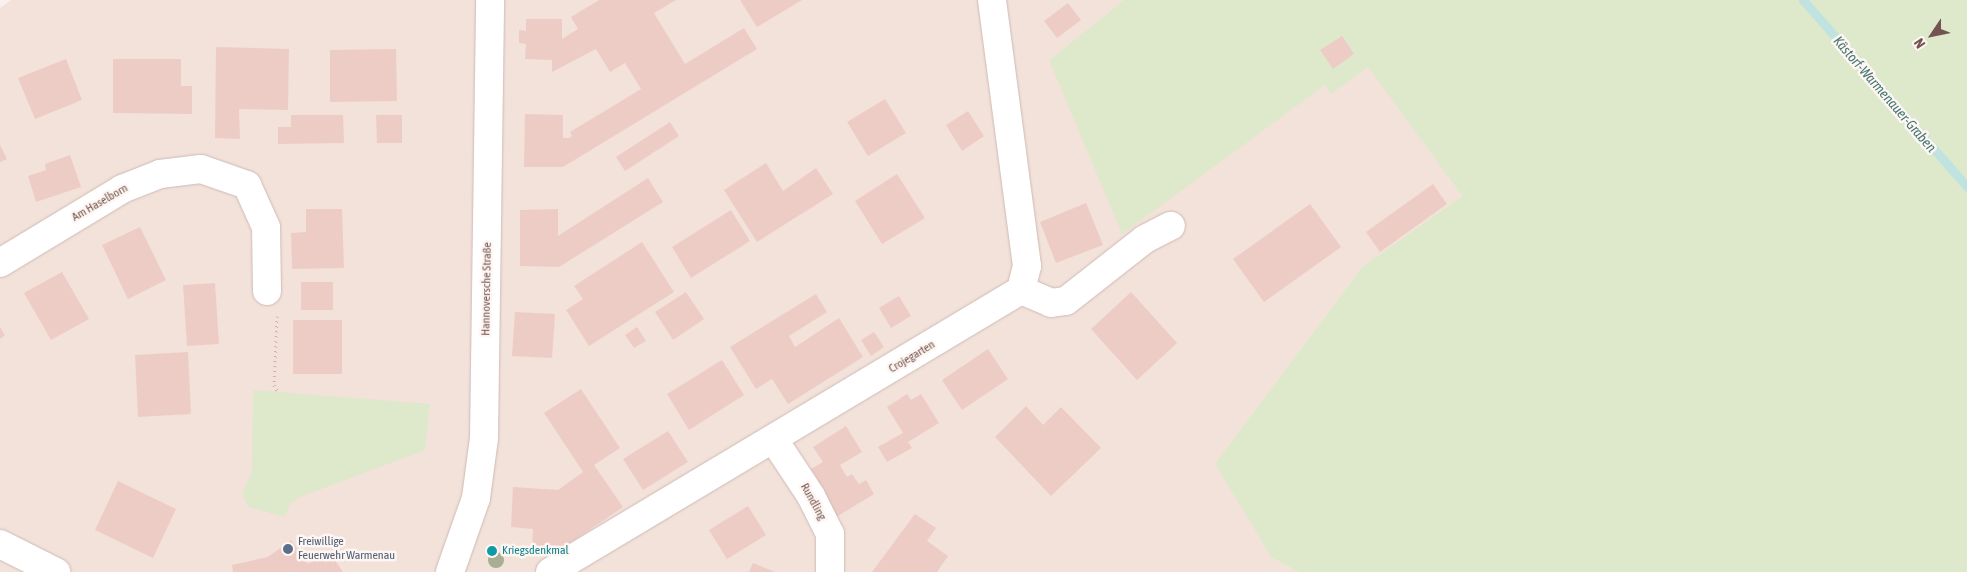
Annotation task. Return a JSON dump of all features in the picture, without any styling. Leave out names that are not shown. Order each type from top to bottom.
[{"type":"street","name":"Hannoversche Straße","points":[[450,572],[476,498],[484,438],[490,0]]},
{"type":"street","points":[[992,0],[1027,266],[1021,290],[1051,303],[1066,301],[1145,239],[1171,226]]},
{"type":"street","name":"Am Haselborn","points":[[0,263],[122,189],[160,174],[201,169],[247,185],[266,227],[267,291]]},
{"type":"street","name":"Crojegarten","points":[[564,569],[1021,290]]},
{"type":"street","name":"Rundling","points":[[774,440],[811,496],[830,534],[830,572]]},
{"type":"street","points":[[0,544],[56,572]]},
{"type":"path","points":[[267,291],[277,303],[274,385],[278,392]]},
{"type":"shaded area","points":[[11,0],[1124,0],[1049,60],[1325,85],[1332,93],[1368,66],[1462,196],[1363,266],[1270,391],[1272,558],[1299,572],[0,572],[0,8]]},
{"type":"green space","points":[[1124,0],[1967,0],[1967,572],[1299,572],[1272,558],[1215,464],[1363,266],[1462,196],[1368,67],[1331,94],[1325,85],[1122,234],[1049,60]]},
{"type":"green space","points":[[253,390],[430,404],[425,450],[300,497],[290,504],[285,517],[248,507],[242,493],[252,472]]},
{"type":"building","points":[[599,0],[676,0],[654,13],[685,64],[744,28],[757,49],[563,167],[524,167],[525,114],[563,115],[563,138],[569,138],[572,136],[570,132],[641,89],[625,63],[610,72],[596,49],[552,72],[552,60],[525,59],[526,44],[519,43],[519,30],[526,31],[526,19],[562,19],[562,39],[578,29],[571,17]]},
{"type":"building","points":[[740,0],[802,0],[757,27]]},
{"type":"building","points":[[1068,3],[1081,20],[1057,38],[1044,21]]},
{"type":"building","points":[[1342,36],[1354,54],[1333,69],[1320,50]]},
{"type":"building","points":[[216,47],[289,49],[288,110],[239,109],[240,139],[215,138]]},
{"type":"building","points":[[396,49],[397,101],[330,102],[330,50]]},
{"type":"building","points":[[66,59],[82,100],[35,119],[18,78]]},
{"type":"building","points":[[113,59],[181,59],[181,86],[192,86],[192,114],[113,113]]},
{"type":"building","points":[[885,99],[906,133],[868,156],[847,122]]},
{"type":"building","points":[[968,111],[984,136],[962,151],[946,125]]},
{"type":"building","points":[[291,115],[343,115],[344,143],[278,144],[278,127],[291,127]]},
{"type":"building","points":[[376,115],[402,115],[402,143],[377,143]]},
{"type":"building","points":[[670,122],[679,136],[625,171],[616,157]]},
{"type":"building","points":[[0,145],[7,159],[0,162]]},
{"type":"building","points":[[70,155],[81,187],[36,202],[28,176],[46,170],[45,164]]},
{"type":"building","points":[[766,163],[783,191],[816,168],[833,194],[757,242],[724,190]]},
{"type":"building","points":[[897,174],[925,218],[882,244],[855,201]]},
{"type":"building","points":[[648,178],[663,202],[559,267],[520,266],[520,210],[558,209],[558,236]]},
{"type":"building","points":[[1433,184],[1447,204],[1380,252],[1366,232]]},
{"type":"building","points":[[1086,203],[1103,245],[1056,263],[1040,222]]},
{"type":"building","points":[[1310,204],[1341,247],[1264,302],[1233,259]]},
{"type":"building","points":[[306,209],[342,209],[344,268],[292,269],[291,233],[306,232]]},
{"type":"building","points":[[731,210],[750,241],[691,278],[672,247]]},
{"type":"building","points":[[140,227],[166,280],[128,299],[102,245]]},
{"type":"building","points":[[642,242],[674,292],[589,346],[566,310],[583,299],[574,286]]},
{"type":"building","points":[[62,272],[89,319],[51,340],[24,293]]},
{"type":"building","points":[[301,282],[333,282],[333,310],[301,310]]},
{"type":"building","points":[[215,283],[219,344],[187,346],[183,285]]},
{"type":"building","points":[[686,292],[704,319],[673,340],[655,312]]},
{"type":"building","points":[[1131,292],[1177,343],[1137,380],[1091,329]]},
{"type":"building","points":[[816,294],[827,312],[789,336],[795,347],[839,318],[863,357],[788,404],[772,379],[756,389],[730,347]]},
{"type":"building","points":[[899,296],[911,316],[891,328],[879,308]]},
{"type":"building","points":[[515,312],[555,314],[552,358],[512,356]]},
{"type":"building","points":[[293,320],[342,320],[342,374],[293,374]]},
{"type":"building","points":[[0,327],[5,335],[0,339]]},
{"type":"building","points":[[637,327],[646,341],[634,348],[625,335]]},
{"type":"building","points":[[874,332],[884,347],[871,356],[861,340]]},
{"type":"building","points":[[988,349],[1008,379],[962,410],[942,380]]},
{"type":"building","points":[[188,352],[191,414],[138,417],[135,355]]},
{"type":"building","points":[[722,360],[744,395],[689,430],[667,394]]},
{"type":"building","points":[[581,389],[620,448],[594,465],[623,507],[557,552],[532,550],[533,529],[511,527],[513,487],[558,490],[583,472],[544,413]]},
{"type":"building","points":[[907,394],[911,400],[921,394],[939,423],[908,442],[912,448],[887,462],[878,447],[903,433],[887,407]]},
{"type":"building","points":[[1026,406],[1043,425],[1061,407],[1101,448],[1051,496],[995,437]]},
{"type":"building","points":[[846,426],[862,452],[840,465],[847,477],[852,474],[859,484],[866,480],[874,494],[833,519],[811,483],[818,479],[811,469],[823,462],[813,447]]},
{"type":"building","points":[[668,431],[688,462],[643,490],[623,459]]},
{"type":"building","points":[[118,481],[176,509],[153,558],[95,530]]},
{"type":"building","points":[[748,506],[766,535],[727,559],[709,530]]},
{"type":"building","points":[[915,514],[936,528],[927,541],[948,556],[937,572],[872,572]]},
{"type":"building","name":"Freiwillige Feuerwehr Warmenau","points":[[291,540],[308,564],[328,550],[343,572],[233,572],[232,565],[268,557]]},
{"type":"building","points":[[753,563],[775,572],[749,572]]},
{"type":"waterway","name":"Kästorf-Warmenauer-Graben","points":[[1803,0],[1967,187]]},
{"type":"place","name":"Freiwillige Feuerwehr Warmenau","points":[[288,549]]},
{"type":"place","name":"Kriegsdenkmal","points":[[492,551]]}]
